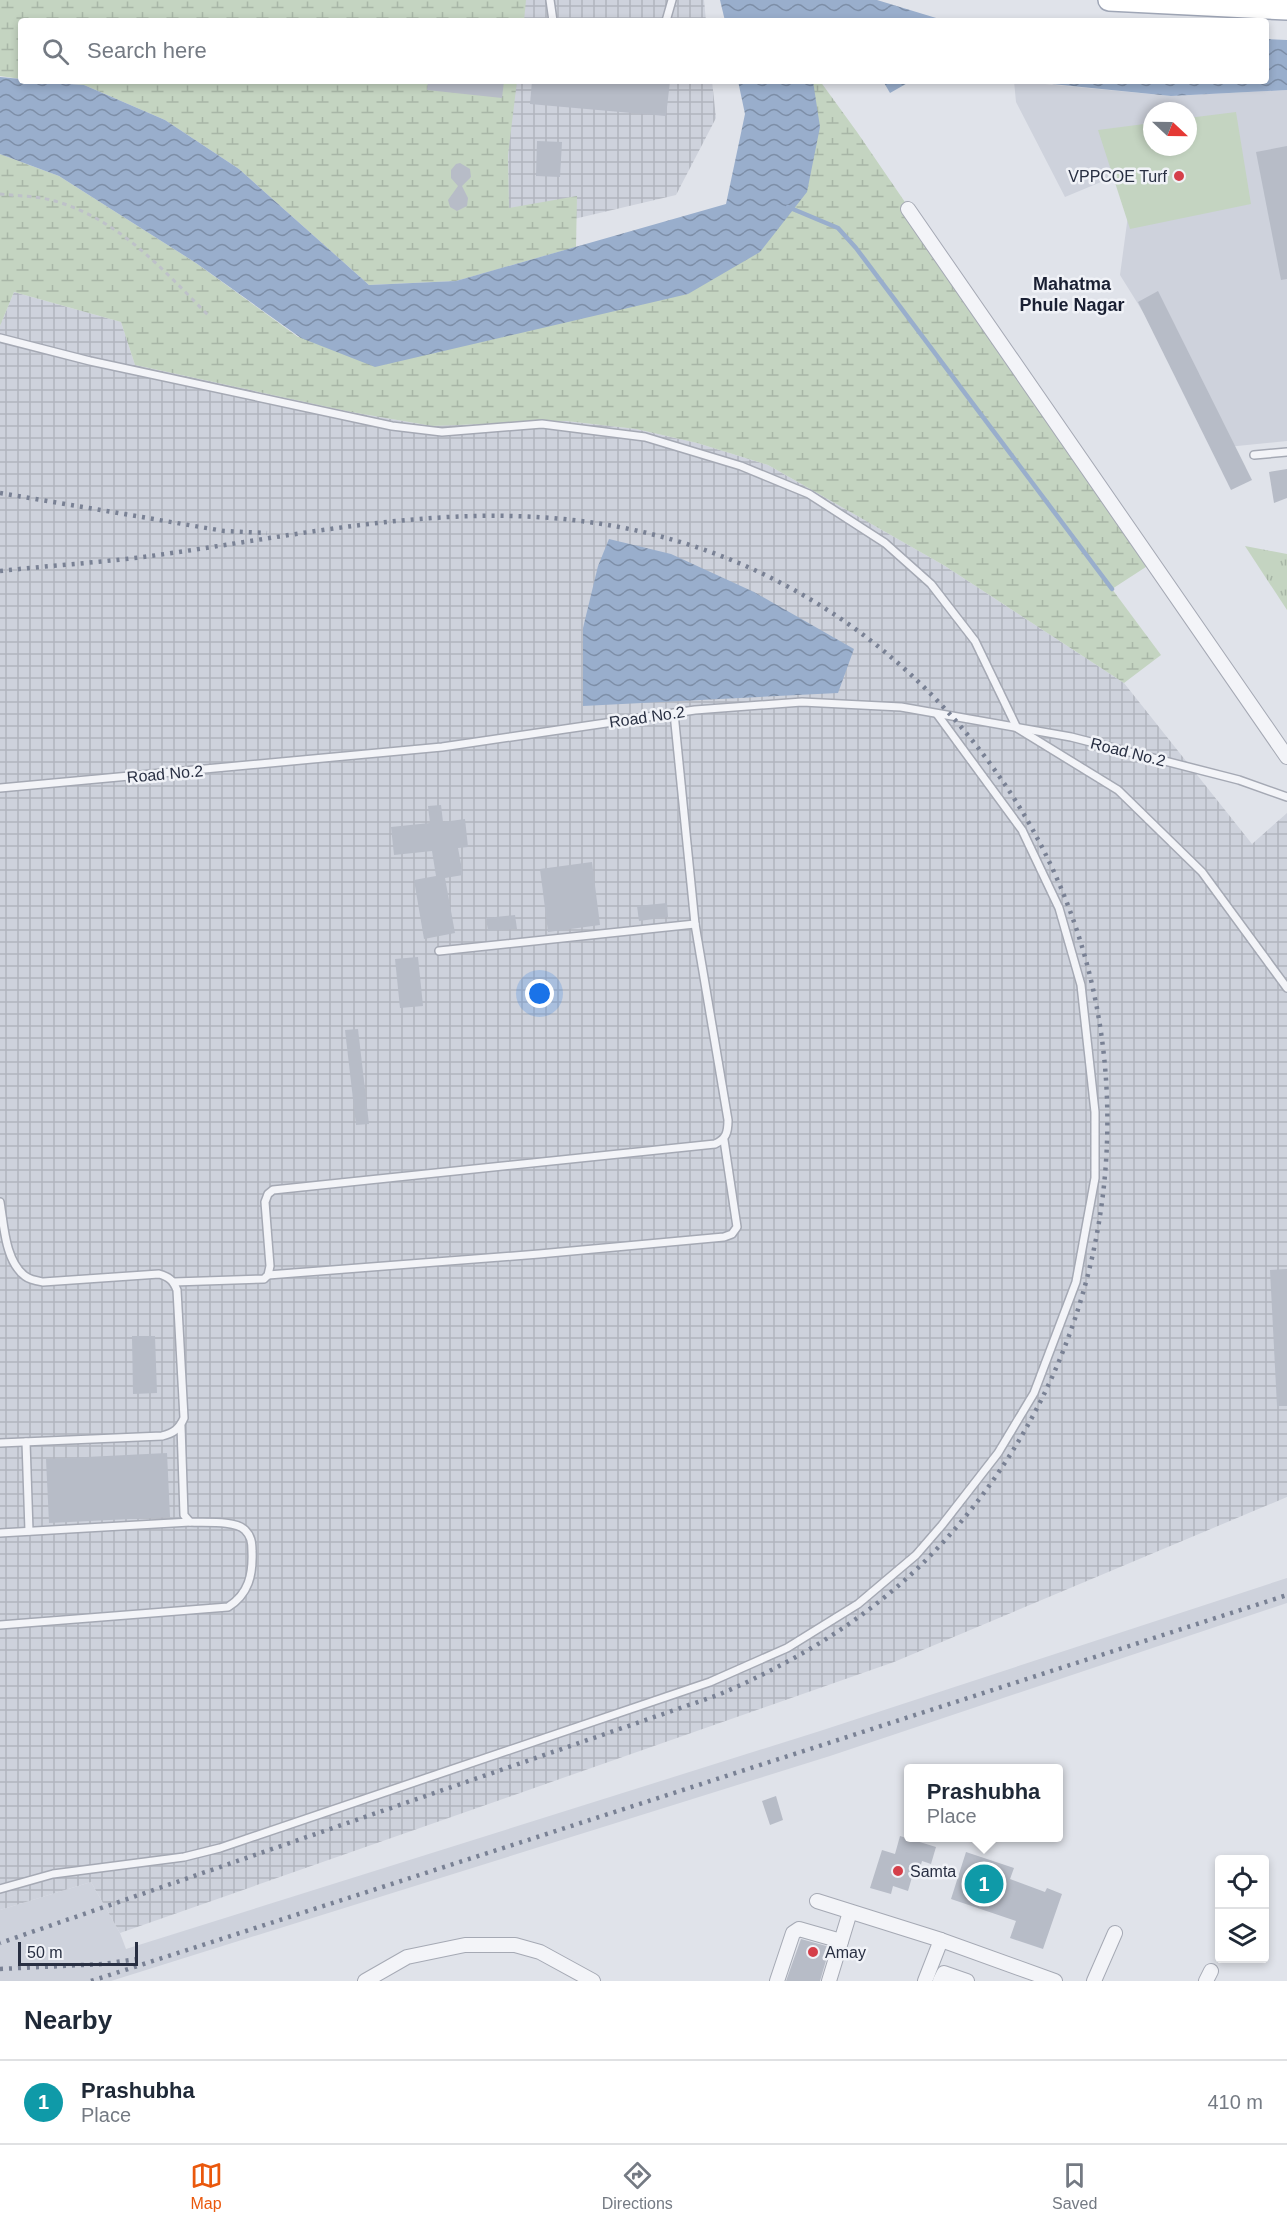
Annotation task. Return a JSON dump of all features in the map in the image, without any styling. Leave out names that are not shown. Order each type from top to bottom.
[{"type":"main road","points":[[1109,0],[1287,9]]},
{"type":"street","points":[[908,209],[1287,758]]},
{"type":"street","points":[[817,1901],[941,1940],[1055,1981]]},
{"type":"street","points":[[829,1981],[850,1912]]},
{"type":"street","points":[[777,1981],[795,1930],[799,1929],[841,1941]]},
{"type":"street","points":[[1094,1981],[1115,1933]]},
{"type":"street","points":[[925,1981],[941,1940]]},
{"type":"street","points":[[365,1981],[406,1957],[465,1945],[514,1945],[540,1952],[593,1981]]},
{"type":"street","points":[[940,1981],[944,1973],[967,1981]]},
{"type":"lane","points":[[550,0],[553,18]]},
{"type":"lane","points":[[667,18],[672,0]]},
{"type":"lane","points":[[0,338],[90,361],[392,426],[442,432],[542,424],[645,437],[741,466],[809,494],[885,543],[931,584],[975,641],[1017,728],[1118,790],[1202,872],[1287,988]]},
{"type":"lane","points":[[1254,455],[1287,452]]},
{"type":"lane","name":"Road No.2","points":[[0,788],[442,747],[674,713],[802,702],[901,707],[1017,728],[1093,743],[1239,780],[1287,796]]},
{"type":"lane","points":[[174,1282],[259,1281],[268,1275],[539,1254],[724,1237],[732,1234],[737,1227],[724,1140],[728,1131],[728,1120],[695,924],[674,713]]},
{"type":"lane","points":[[0,1889],[53,1874],[184,1857],[220,1848],[710,1682],[787,1648],[858,1604],[916,1555],[942,1525],[998,1453],[1034,1393],[1076,1282],[1095,1178],[1095,1112],[1082,985],[1059,908],[1022,830],[937,714]]},
{"type":"lane","points":[[439,951],[695,924]]},
{"type":"lane","points":[[268,1275],[270,1266],[265,1202],[268,1194],[273,1190],[715,1144],[724,1140]]},
{"type":"lane","points":[[0,1202],[9,1250],[20,1272],[26,1278],[43,1282],[159,1275],[168,1277],[174,1282],[177,1290],[184,1418],[181,1426],[184,1515],[190,1522]]},
{"type":"lane","points":[[0,1443],[162,1436],[173,1433],[181,1426]]},
{"type":"lane","points":[[26,1442],[29,1531]]},
{"type":"lane","points":[[0,1533],[190,1522],[234,1524],[244,1528],[252,1539],[252,1576],[238,1601],[228,1607],[0,1625]]},
{"type":"path","points":[[0,194],[54,200],[98,217],[144,250],[209,316]]},
{"type":"shaded area","points":[[357,0],[704,0],[706,18],[355,18]]},
{"type":"shaded area","points":[[352,84],[712,84],[716,118],[676,195],[383,264]]},
{"type":"shaded area","points":[[1014,84],[1045,84],[1171,96],[1287,90],[1287,441],[1227,447],[1120,275],[1129,208],[1113,177],[1065,197],[1016,102]]},
{"type":"shaded area","points":[[14,292],[121,322],[135,365],[351,412],[432,426],[566,421],[636,429],[697,443],[768,465],[945,566],[1124,683],[1252,844],[1287,813],[1287,1497],[894,1662],[120,1933],[91,1882],[0,1910],[0,326]]},
{"type":"shaded area","points":[[1287,1578],[1287,1603],[830,1756],[111,1981],[0,1981],[0,1910],[91,1882],[120,1933],[126,1949],[820,1731]]},
{"type":"green space","points":[[0,0],[526,0],[524,18],[18,18],[18,79],[0,76]]},
{"type":"green space","points":[[74,84],[517,84],[508,155],[509,208],[577,196],[576,247],[456,281],[369,285],[239,169],[165,120],[84,85]]},
{"type":"green space","points":[[810,84],[822,84],[1152,563],[1112,589],[1161,655],[1124,683],[945,566],[768,465],[697,443],[636,429],[566,421],[432,426],[351,412],[135,365],[121,322],[14,292],[0,326],[0,154],[59,176],[196,263],[298,337],[688,294]]},
{"type":"green space","name":"VPPCOE Turf","points":[[1236,112],[1251,204],[1130,229],[1098,130],[1143,124],[1143,156],[1197,156],[1197,117]]},
{"type":"green space","points":[[1245,546],[1287,554],[1287,610]]},
{"type":"water","points":[[720,0],[877,0],[936,18],[724,18]]},
{"type":"water","points":[[1269,39],[1287,40],[1287,90],[1171,96],[1052,84],[1269,84]]},
{"type":"water","points":[[0,77],[18,79],[18,84],[84,85],[165,120],[239,169],[369,285],[456,281],[726,204],[745,114],[739,84],[813,84],[820,127],[807,192],[760,252],[688,294],[375,367],[301,338],[196,263],[59,176],[0,154]]},
{"type":"water","points":[[885,84],[906,84],[890,93]]},
{"type":"water","points":[[609,539],[671,554],[754,592],[854,649],[838,693],[583,706],[583,628],[598,566]]},
{"type":"building","points":[[428,84],[504,84],[502,98],[427,90]]},
{"type":"building","points":[[532,84],[670,84],[666,116],[530,104]]},
{"type":"building","points":[[537,141],[562,142],[560,177],[536,176]]},
{"type":"building","points":[[1287,146],[1287,279],[1281,280],[1256,152]]},
{"type":"building","points":[[460,163],[470,169],[471,177],[462,186],[468,198],[467,206],[457,211],[450,207],[448,200],[458,186],[451,178],[451,170]]},
{"type":"building","points":[[1158,291],[1252,480],[1231,490],[1138,302]]},
{"type":"building","points":[[1287,469],[1287,498],[1274,503],[1269,472]]},
{"type":"building","points":[[441,805],[443,822],[465,819],[468,847],[458,848],[463,875],[445,878],[455,933],[424,939],[414,880],[436,876],[432,851],[394,855],[391,827],[430,823],[428,806]]},
{"type":"building","points":[[592,862],[600,925],[548,932],[540,869]]},
{"type":"building","points":[[667,903],[668,917],[639,921],[637,906]]},
{"type":"building","points":[[515,915],[517,929],[488,931],[486,918]]},
{"type":"building","points":[[418,957],[423,1006],[400,1008],[395,959]]},
{"type":"building","points":[[358,1029],[369,1124],[356,1125],[345,1030]]},
{"type":"building","points":[[1287,1269],[1287,1406],[1277,1406],[1270,1270]]},
{"type":"building","points":[[132,1336],[155,1336],[157,1393],[133,1394]]},
{"type":"building","points":[[167,1453],[170,1517],[49,1523],[46,1459]]},
{"type":"building","points":[[776,1796],[783,1820],[770,1825],[762,1801]]},
{"type":"building","name":"Samta","points":[[900,1836],[904,1837],[904,1842],[920,1842],[936,1847],[931,1864],[922,1861],[917,1879],[912,1877],[908,1891],[893,1886],[891,1894],[870,1888],[882,1850],[895,1854]]},
{"type":"building","points":[[966,1852],[1014,1868],[1010,1879],[1045,1892],[1047,1888],[1062,1894],[1043,1949],[1010,1938],[1016,1921],[951,1899]]},
{"type":"building","name":"Amay","points":[[801,1939],[830,1947],[820,1981],[786,1981]]},
{"type":"waterway","points":[[788,207],[838,228],[856,248],[1112,589]]},
{"type":"railway","points":[[0,493],[224,531],[267,533]]},
{"type":"railway","points":[[0,571],[144,557],[366,524],[432,518],[498,516],[564,519],[631,529],[699,548],[743,565],[785,585],[864,635],[934,697],[994,769],[1051,865],[1088,967],[1106,1073],[1104,1180],[1085,1285],[1048,1386],[993,1481],[921,1565],[875,1605],[800,1655],[718,1695],[0,1943]]},
{"type":"railway","points":[[91,1981],[1287,1595]]},
{"type":"railway","points":[[0,1969],[103,1964],[137,1959]]},
{"type":"place","name":"VPPCOE Turf","points":[[1179,176]]},
{"type":"place","name":"Samta","points":[[898,1871]]},
{"type":"place","name":"Prashubha","points":[[984,1884]]},
{"type":"place","name":"Amay","points":[[813,1952]]},
{"type":"district","name":"Mahatma Phule Nagar","points":[[1072,294]]}]
